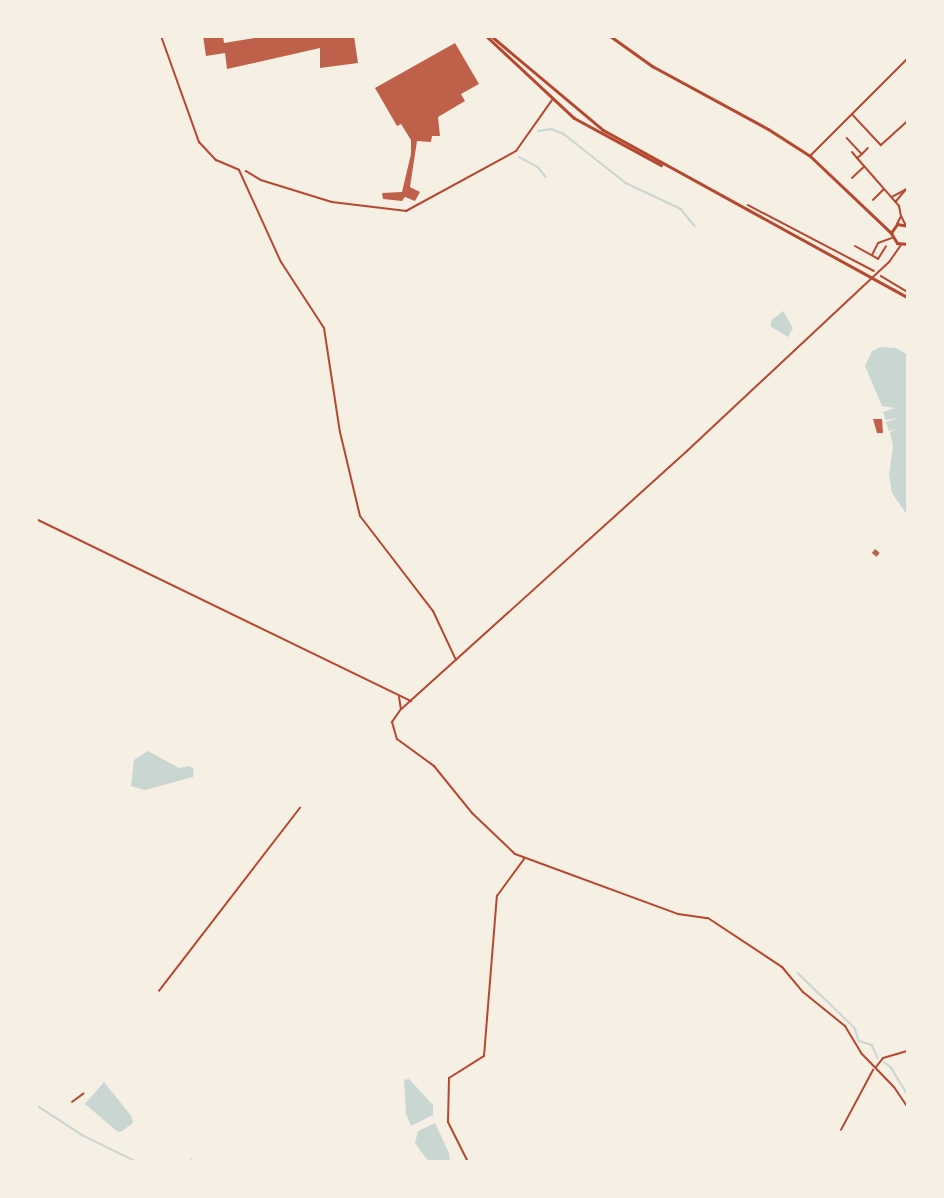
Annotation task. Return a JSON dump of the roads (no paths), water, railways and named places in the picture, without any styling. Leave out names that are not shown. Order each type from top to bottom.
[{"type":"street","points":[[161,36],[177,72],[199,142],[216,160],[239,170],[281,262],[324,328],[340,432],[360,516],[433,610],[456,660]]},
{"type":"street","points":[[486,36],[552,100],[598,133],[882,279],[908,298]]},
{"type":"street","points":[[491,36],[582,115],[671,169]]},
{"type":"street","points":[[610,36],[652,66],[768,129],[810,156],[882,223],[901,245]]},
{"type":"street","points":[[810,156],[908,58]]},
{"type":"street","points":[[406,211],[516,151],[552,100]]},
{"type":"street","points":[[852,152],[896,202],[907,225]]},
{"type":"street","points":[[857,158],[862,154]]},
{"type":"street","points":[[872,255],[878,243],[892,236],[901,216]]},
{"type":"street","points":[[882,223],[907,225]]},
{"type":"street","points":[[908,244],[901,245],[889,262],[687,451],[401,709],[392,722],[397,739],[434,766],[476,817],[524,859],[566,870],[595,885],[639,897],[678,914],[708,918],[735,932],[782,967],[803,992],[845,1026],[861,1053],[876,1067],[908,1108]]},
{"type":"street","points":[[855,246],[878,259],[886,246]]},
{"type":"street","points":[[36,519],[411,701]]},
{"type":"street","points":[[399,697],[401,709]]},
{"type":"street","points":[[468,1162],[448,1122],[449,1078],[484,1056],[497,896],[524,859]]},
{"type":"street","points":[[876,1067],[883,1058],[908,1051]]},
{"type":"lane","points":[[853,115],[881,145],[908,121]]},
{"type":"lane","points":[[847,138],[862,154],[868,148]]},
{"type":"lane","points":[[852,178],[864,167]]},
{"type":"lane","points":[[246,171],[261,180],[332,202],[406,211]]},
{"type":"lane","points":[[873,200],[884,189]]},
{"type":"lane","points":[[892,197],[907,189],[896,202]]},
{"type":"waterway","points":[[538,131],[552,129],[564,134],[626,183],[681,209],[695,226]]},
{"type":"waterway","points":[[519,157],[538,167],[546,177]]},
{"type":"waterway","points":[[798,973],[855,1028],[859,1041],[872,1045],[878,1058]]},
{"type":"waterway","points":[[884,1062],[891,1067],[908,1095]]},
{"type":"waterway","points":[[36,1105],[84,1136],[137,1162]]}]
